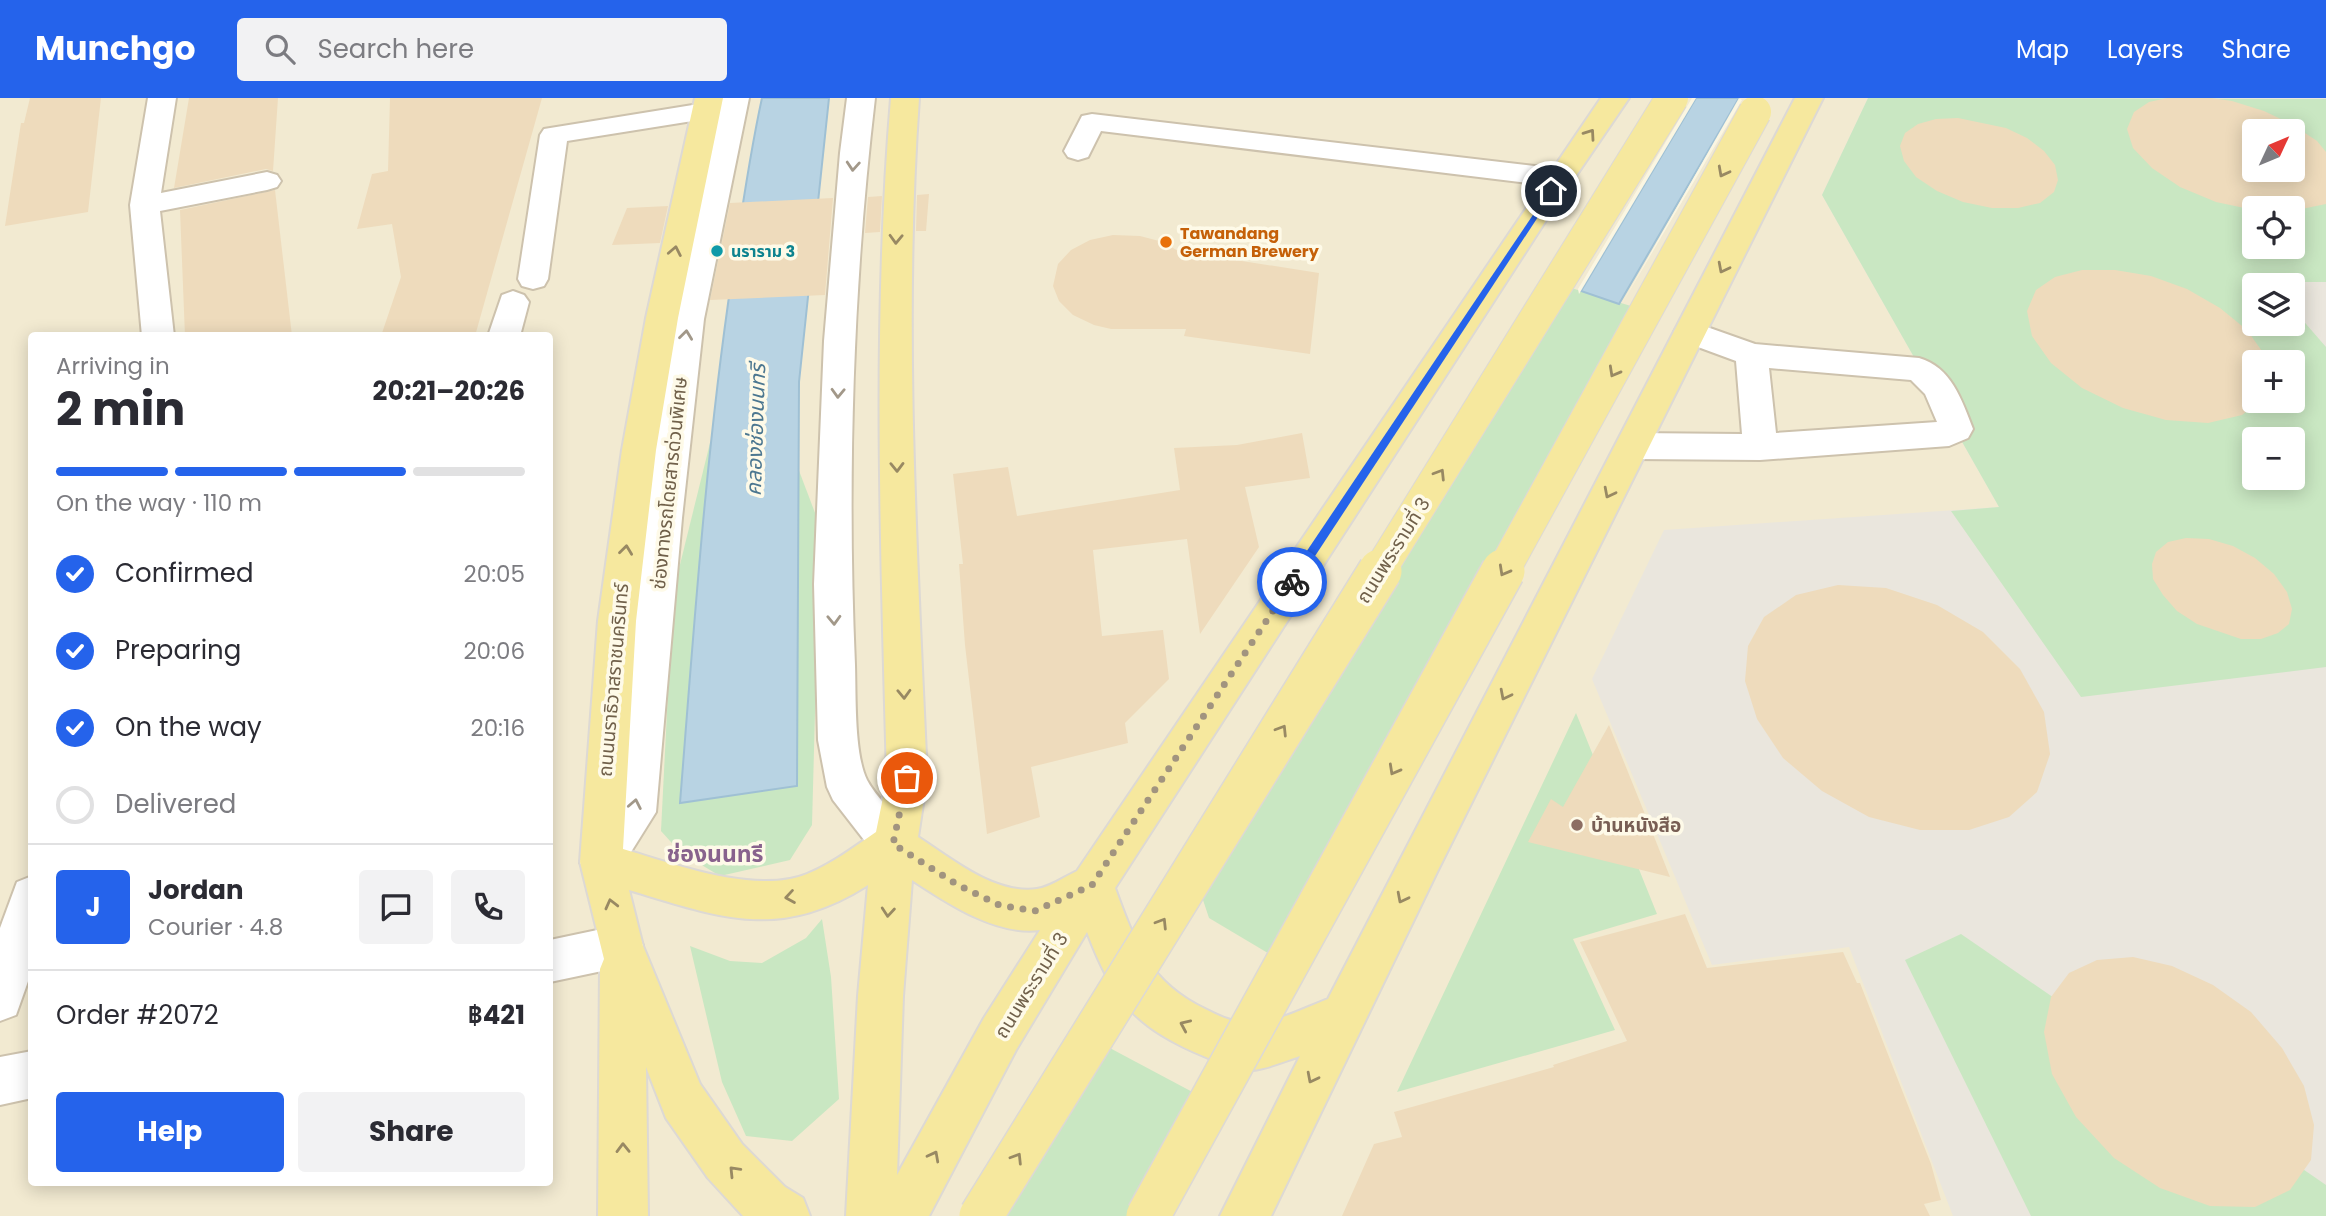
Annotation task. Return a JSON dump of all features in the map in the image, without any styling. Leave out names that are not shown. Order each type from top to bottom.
[{"type":"main road","points":[[871,1216],[881,998],[893,844],[907,778],[895,357],[896,241],[905,98]]},
{"type":"main road","name":"ถนนพระรามที่ 3","points":[[902,1216],[1000,1034],[1092,885],[1615,98]]},
{"type":"main road","name":"ถนนพระรามที่ 3","points":[[981,1216],[1672,98]]},
{"type":"main road","points":[[1245,1216],[1343,1017],[1809,98]]},
{"type":"main road","name":"ถนนนราธิวาสราชนครินทร์","points":[[716,102],[662,318],[639,450],[617,621],[601,862],[621,946],[683,1101],[725,1161],[767,1205],[785,1216]]},
{"type":"main road","points":[[1148,1216],[1759,105]]},
{"type":"main road","points":[[601,862],[737,900],[793,899],[848,876],[893,844]]},
{"type":"main road","points":[[893,844],[958,885],[999,905],[1035,911],[1092,885],[1125,971],[1141,993],[1171,1019],[1214,1038],[1253,1047],[1343,1017]]},
{"type":"main road","points":[[621,946],[623,1216]]},
{"type":"street","points":[[159,332],[145,205],[162,98]]},
{"type":"street","points":[[861,98],[854,153],[839,355],[833,584],[838,740],[848,787],[893,844]]},
{"type":"street","points":[[506,332],[523,290],[554,135],[716,102]]},
{"type":"street","points":[[1078,151],[1092,122],[1560,177]]},
{"type":"street","points":[[145,205],[267,181]]},
{"type":"street","points":[[1633,446],[1760,447],[1949,434],[1956,429],[1935,385],[1926,372],[1919,369],[1752,355],[1690,332]]},
{"type":"street","points":[[1752,355],[1760,447]]},
{"type":"street","points":[[0,999],[28,909]]},
{"type":"street","points":[[553,960],[621,946]]},
{"type":"street","points":[[0,1081],[28,1075]]},
{"type":"shaded area","points":[[0,98],[2326,98],[2326,1216],[0,1216]]},
{"type":"shaded area","points":[[1868,98],[2326,98],[2326,1216],[1953,1216],[1849,947],[1712,965],[1592,679],[1664,530],[1999,507],[1822,195]]},
{"type":"green space","points":[[1868,98],[2326,99],[2326,282],[2305,282],[2305,273],[2242,273],[2242,336],[2305,336],[2305,323],[2326,347],[2326,667],[2081,697],[1951,511],[1999,507],[1822,195]]},
{"type":"green space","points":[[1568,287],[1654,313],[1293,968],[1209,918],[1195,876]]},
{"type":"green space","points":[[710,443],[798,468],[820,526],[812,825],[790,860],[720,876],[680,852],[661,831],[673,593]]},
{"type":"green space","points":[[1576,713],[1657,914],[1573,939],[1615,1030],[1397,1092]]},
{"type":"green space","points":[[822,919],[831,977],[839,1099],[792,1141],[746,1136],[722,1082],[690,946],[730,961],[762,963],[806,938]]},
{"type":"green space","points":[[1961,934],[2326,1185],[2326,1216],[2031,1216],[1905,960]]},
{"type":"green space","points":[[1091,1038],[1215,1104],[1158,1216],[992,1216]]},
{"type":"water","name":"คลองช่องนนทรี","points":[[762,98],[829,98],[799,382],[797,786],[680,803],[715,407],[742,209]]},
{"type":"water","points":[[1696,98],[1739,98],[1619,304],[1581,291]]},
{"type":"pier","points":[[1692,98],[1696,98],[1579,294],[1578,289]]},
{"type":"pier","points":[[1739,98],[1742,100],[1620,307]]},
{"type":"building","points":[[30,98],[101,98],[88,212],[5,226],[21,123],[24,123]]},
{"type":"building","points":[[189,98],[278,98],[273,171],[266,169],[174,188]]},
{"type":"building","points":[[390,98],[542,98],[476,332],[382,332],[401,277],[392,224],[357,229],[372,174],[388,171]]},
{"type":"building","points":[[2167,98],[2211,98],[2264,111],[2281,119],[2242,119],[2242,182],[2305,182],[2305,133],[2317,141],[2326,152],[2326,204],[2305,208],[2305,196],[2242,196],[2242,207],[2216,202],[2180,187],[2152,168],[2133,148],[2127,129],[2134,112],[2149,102]]},
{"type":"building","points":[[1958,118],[2006,128],[2027,138],[2044,151],[2055,165],[2058,180],[2054,192],[2040,203],[2018,208],[1992,208],[1963,202],[1937,191],[1916,177],[1904,161],[1900,146],[1905,133],[1918,124],[1936,119]]},
{"type":"building","points":[[275,190],[292,332],[185,332],[180,210]]},
{"type":"building","points":[[929,194],[926,231],[916,231],[917,195]]},
{"type":"building","points":[[882,196],[880,232],[865,233],[868,197]]},
{"type":"building","points":[[833,198],[825,295],[710,300],[730,203]]},
{"type":"building","points":[[668,206],[660,243],[612,245],[627,208]]},
{"type":"building","points":[[1113,235],[1140,236],[1163,242],[1178,251],[1319,273],[1310,354],[1184,336],[1186,329],[1111,329],[1094,325],[1073,315],[1059,301],[1053,286],[1058,264],[1071,250],[1090,240]]},
{"type":"building","points":[[2082,270],[2115,270],[2151,276],[2187,289],[2220,308],[2242,326],[2242,336],[2251,336],[2261,350],[2242,350],[2242,413],[2245,413],[2208,423],[2166,420],[2123,408],[2082,388],[2051,363],[2032,336],[2027,311],[2036,290],[2055,277]]},
{"type":"building","points":[[1302,433],[1310,478],[1245,487],[1259,547],[1200,634],[1187,539],[1093,550],[1102,636],[1163,630],[1169,679],[1125,723],[1128,743],[1031,767],[1040,817],[987,834],[965,645],[959,564],[963,564],[953,474],[1008,467],[1017,516],[1180,490],[1174,448],[1237,445]]},
{"type":"building","points":[[2186,538],[2209,539],[2233,546],[2255,558],[2274,574],[2287,592],[2292,609],[2289,624],[2278,633],[2261,639],[2241,639],[2197,624],[2177,611],[2153,579],[2152,564],[2156,552],[2168,542]]},
{"type":"building","points":[[1838,585],[1886,588],[1937,605],[1983,632],[2020,669],[2044,712],[2050,754],[2037,792],[2009,817],[1969,830],[1920,830],[1869,817],[1822,791],[1783,758],[1757,719],[1745,681],[1748,646],[1764,617],[1796,595]]},
{"type":"building","points":[[1609,725],[1670,877],[1528,842],[1551,799],[1563,807]]},
{"type":"building","points":[[1685,914],[1707,968],[1843,952],[1857,983],[1860,983],[1931,1164],[1941,1200],[1924,1204],[1930,1216],[1342,1216],[1374,1144],[1402,1137],[1394,1112],[1554,1067],[1553,1065],[1627,1041],[1580,942]]},
{"type":"building","points":[[2133,957],[2172,966],[2213,985],[2251,1012],[2282,1048],[2304,1086],[2314,1125],[2311,1160],[2290,1190],[2255,1207],[2210,1206],[2160,1188],[2114,1158],[2076,1117],[2052,1074],[2044,1032],[2051,997],[2069,973],[2097,960]]},
{"type":"way so far","points":[[907,778],[893,844],[958,885],[999,905],[1035,911],[1092,885],[1292,582]]},
{"type":"place","name":"Tawandang German Brewery","points":[[1166,242]]},
{"type":"place","name":"นราราม 3","points":[[717,251]]},
{"type":"place","name":"บ้านหนังสือ","points":[[1577,825]]},
{"type":"district","name":"ช่องนนทรี","points":[[715,854]]},
{"type":"route","points":[[1292,582],[1551,191]]}]
